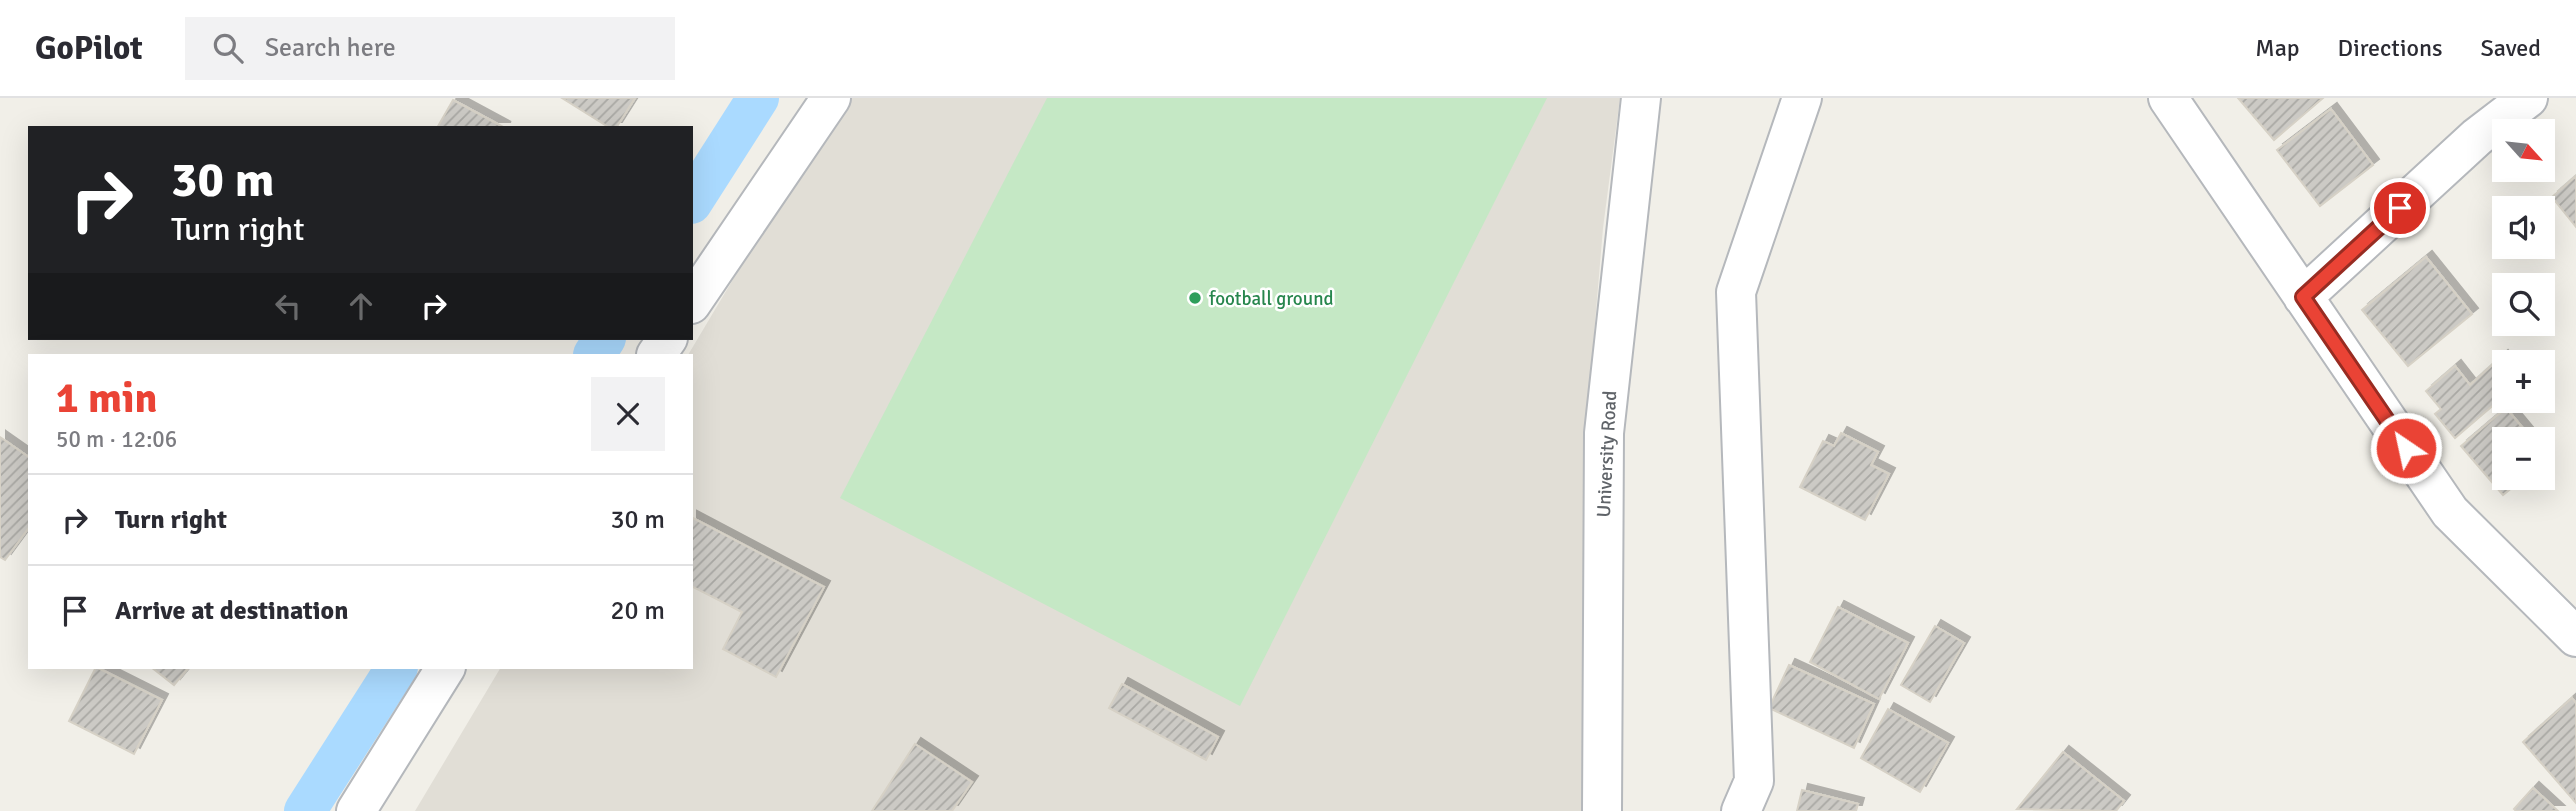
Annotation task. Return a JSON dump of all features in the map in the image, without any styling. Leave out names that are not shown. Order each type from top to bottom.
[{"type":"street","points":[[693,301],[831,98]]},
{"type":"street","name":"University Road","points":[[1601,811],[1604,433],[1640,98]]},
{"type":"street","points":[[1741,811],[1754,781],[1736,292],[1802,98]]},
{"type":"street","points":[[2168,98],[2450,512],[2576,637]]},
{"type":"street","points":[[2303,297],[2477,137],[2528,98]]},
{"type":"street","points":[[355,811],[445,669]]},
{"type":"shaded area","points":[[846,98],[1620,98],[1603,228],[1586,430],[1586,811],[415,811],[500,669],[693,669],[693,354],[689,354],[788,187]]},
{"type":"green space","name":"football ground","points":[[1047,98],[1547,98],[1240,706],[840,498]]},
{"type":"building","points":[[562,98],[635,98],[617,126],[607,126]]},
{"type":"building","points":[[2238,98],[2323,98],[2274,140]]},
{"type":"building","points":[[453,100],[501,126],[438,126]]},
{"type":"building","points":[[2331,109],[2373,165],[2320,206],[2277,150]]},
{"type":"building","points":[[2576,176],[2576,227],[2555,201],[2555,196]]},
{"type":"building","points":[[2426,257],[2472,314],[2408,366],[2362,310]]},
{"type":"building","points":[[2492,365],[2492,406],[2455,438],[2435,414],[2441,409],[2426,391],[2455,366],[2470,385]]},
{"type":"building","points":[[2500,413],[2510,413],[2522,427],[2492,427],[2492,482],[2461,446]]},
{"type":"building","points":[[1841,433],[1878,452],[1871,465],[1889,474],[1865,520],[1800,487],[1823,441],[1834,446]]},
{"type":"building","points":[[0,437],[28,457],[28,529],[5,560],[0,557]]},
{"type":"building","points":[[693,518],[824,587],[776,677],[723,649],[742,612],[693,587]]},
{"type":"building","points":[[1838,607],[1908,643],[1879,699],[1810,662]]},
{"type":"building","points":[[1935,626],[1964,643],[1930,702],[1901,685]]},
{"type":"building","points":[[1789,665],[1874,704],[1854,748],[1769,708]]},
{"type":"building","points":[[95,669],[162,700],[134,754],[69,721]]},
{"type":"building","points":[[154,669],[187,669],[174,685]]},
{"type":"building","points":[[1122,684],[1218,737],[1206,760],[1109,708]]},
{"type":"building","points":[[2572,698],[2576,703],[2576,803],[2523,742]]},
{"type":"building","points":[[1888,709],[1948,743],[1920,792],[1861,758]]},
{"type":"building","points":[[915,744],[972,782],[952,811],[872,811]]},
{"type":"building","points":[[2063,752],[2124,801],[2116,811],[2017,809]]},
{"type":"building","points":[[2533,788],[2558,811],[2516,811],[2514,809]]},
{"type":"building","points":[[1802,790],[1858,804],[1856,811],[1797,811]]},
{"type":"waterway","points":[[693,200],[758,98]]},
{"type":"waterway","points":[[595,354],[604,340]]},
{"type":"waterway","points":[[305,811],[396,669]]},
{"type":"place","name":"football ground","points":[[1195,298]]},
{"type":"route","points":[[2400,208],[2303,297],[2406,448]]}]
